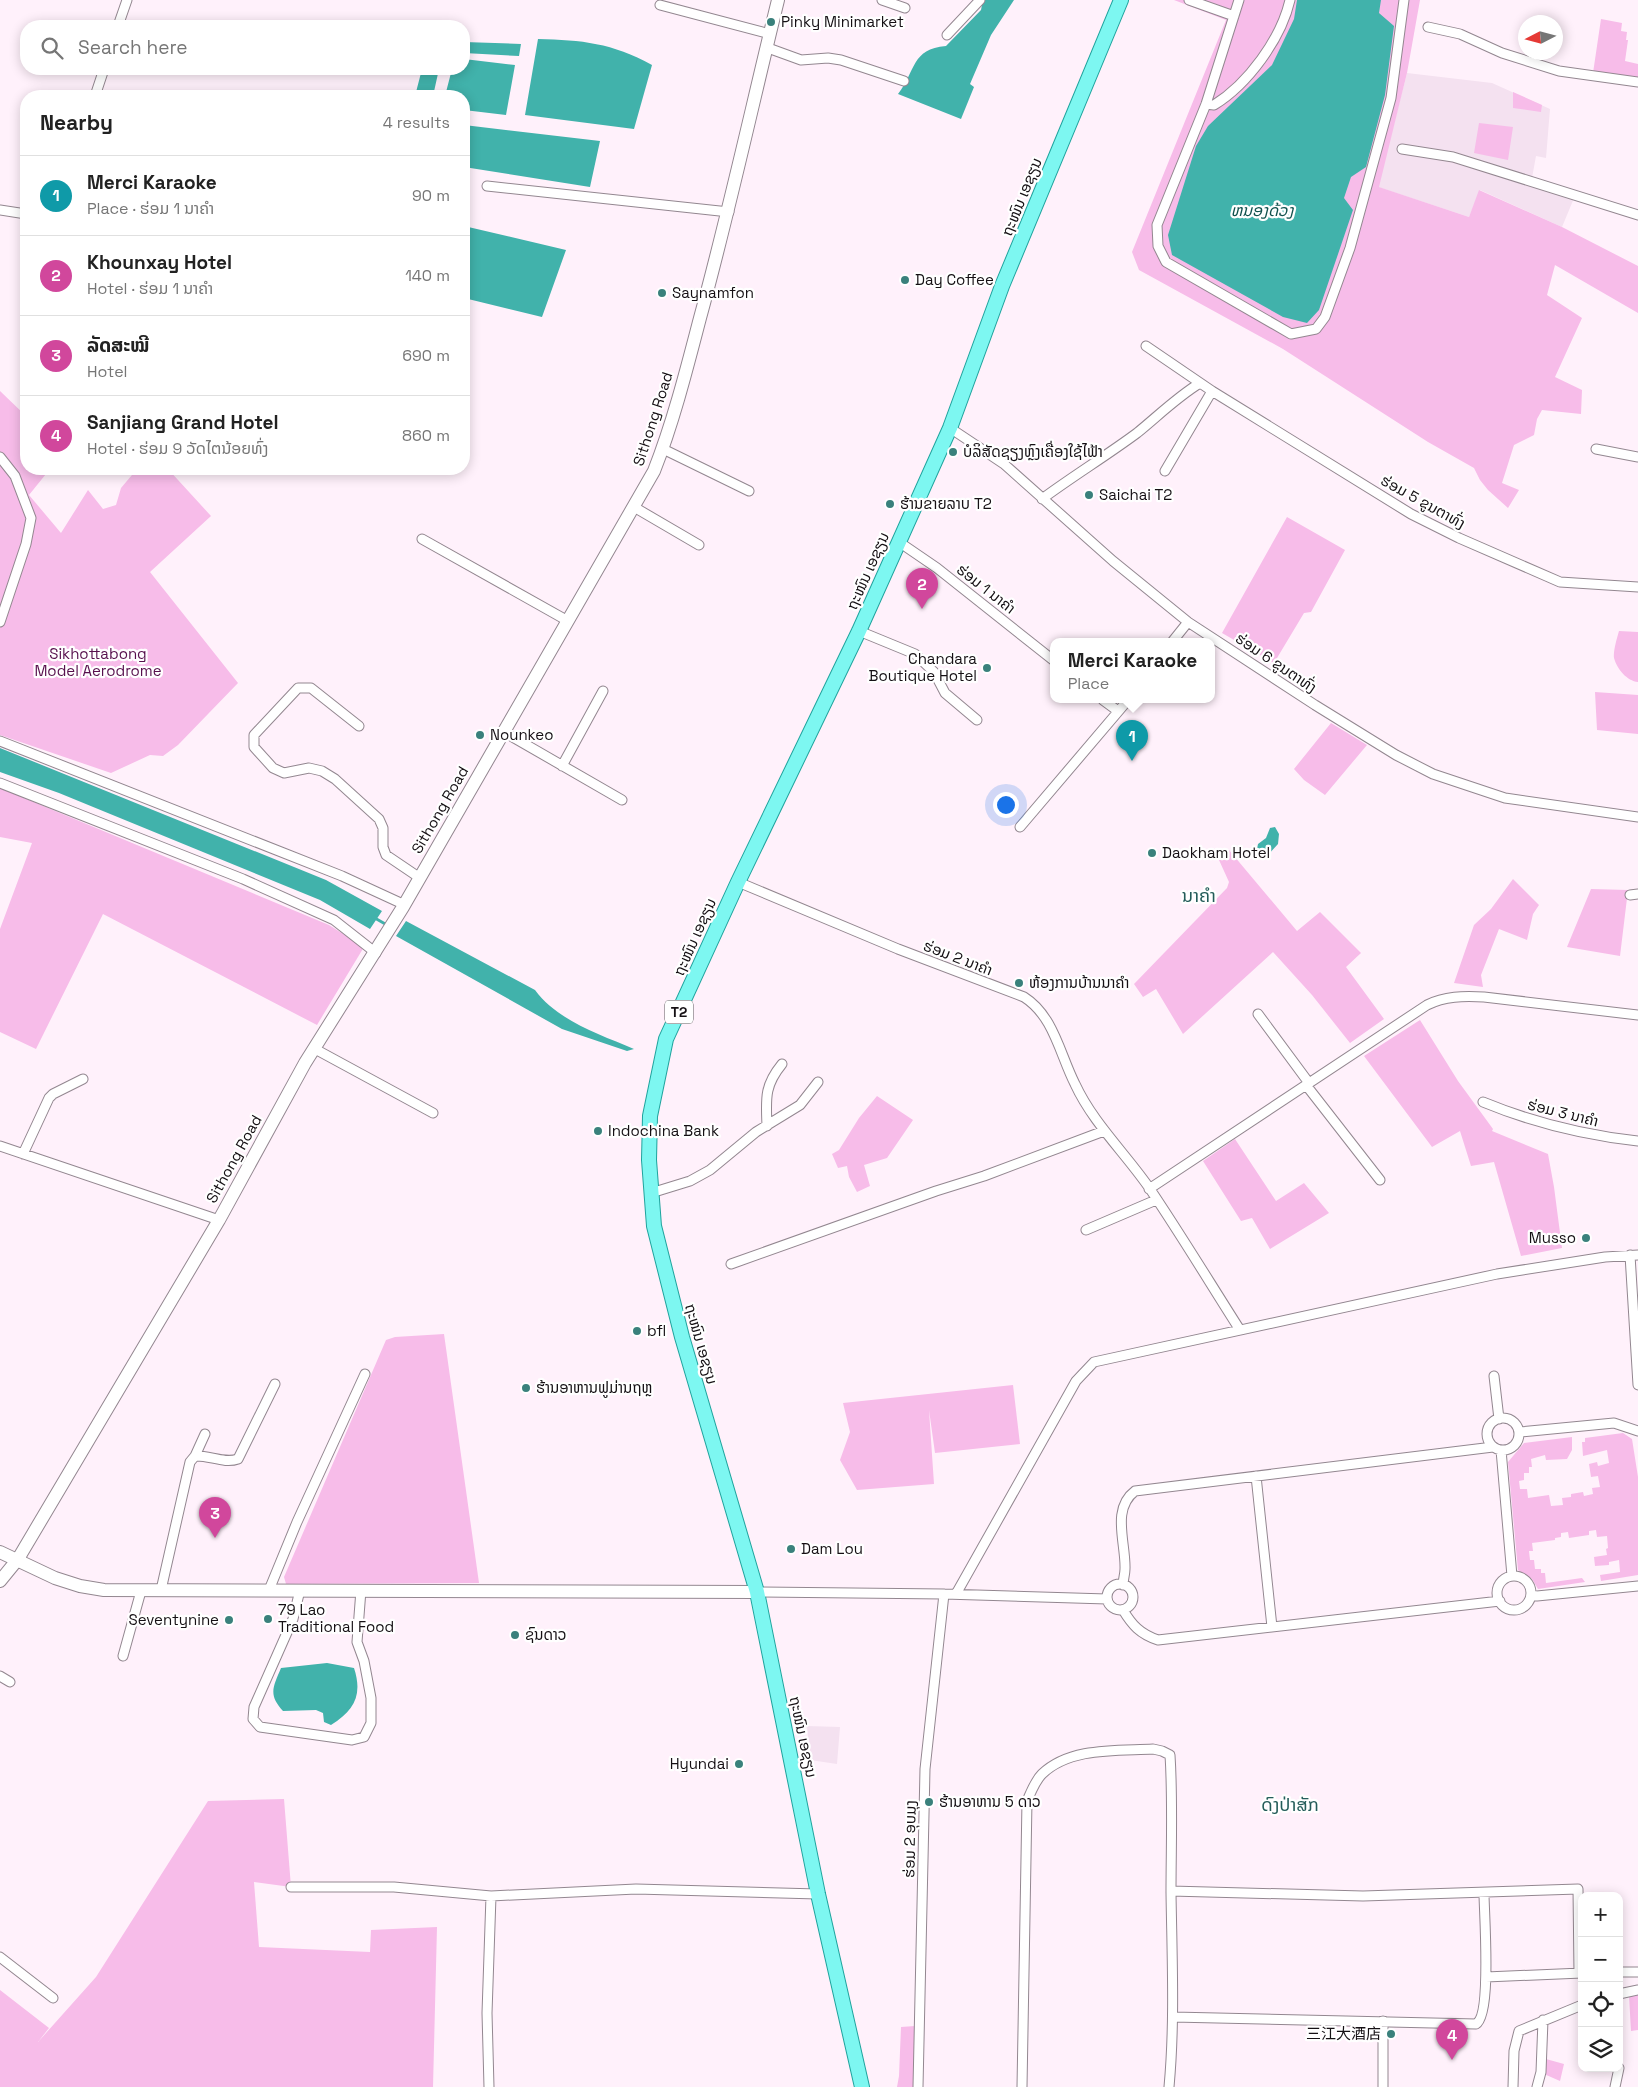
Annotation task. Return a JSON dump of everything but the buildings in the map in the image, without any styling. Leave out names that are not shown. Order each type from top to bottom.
[{"type":"main road","name":"Sithong Road","points":[[0,1581],[18,1559],[220,1220],[314,1048],[376,953],[404,906],[654,471],[663,449],[729,212],[778,0]]},
{"type":"main road","name":"ຖະໜົນ ເອຊຽນ","points":[[862,2087],[818,1894],[757,1592],[682,1337],[654,1226],[649,1160],[650,1116],[666,1039],[738,882],[859,631],[950,428],[1002,286],[1121,0]]},
{"type":"main road","points":[[0,1552],[55,1578],[80,1586],[141,1591],[757,1592]]},
{"type":"street","points":[[120,20],[127,0]]},
{"type":"street","points":[[882,0],[906,8]]},
{"type":"street","points":[[947,35],[980,0]]},
{"type":"street","points":[[1190,0],[1234,16]]},
{"type":"street","points":[[1239,0],[1206,104],[1158,225],[1158,246],[1166,262],[1291,334],[1316,328],[1325,317],[1350,248],[1391,98],[1404,0]]},
{"type":"street","points":[[1206,104],[1214,105],[1229,96],[1252,72],[1272,44],[1290,0]]},
{"type":"street","points":[[660,5],[770,34]]},
{"type":"street","points":[[1428,27],[1466,36],[1502,53],[1560,71],[1638,82]]},
{"type":"street","points":[[768,48],[801,60],[828,58],[842,60],[904,81]]},
{"type":"street","points":[[97,90],[102,75]]},
{"type":"street","points":[[1402,149],[1453,157],[1638,215]]},
{"type":"street","points":[[487,186],[729,212]]},
{"type":"street","points":[[0,210],[20,213]]},
{"type":"street","name":"ຮ່ອມ 5 ຂູນຕາທົ່ງ","points":[[1146,346],[1212,391],[1411,514],[1459,538],[1560,582],[1638,587]]},
{"type":"street","points":[[1042,499],[1136,433],[1180,395],[1200,383]]},
{"type":"street","points":[[1165,471],[1212,391]]},
{"type":"street","name":"ຮ່ອມ 6 ຂູນຕາທົ່ງ","points":[[950,428],[1004,464],[1113,561],[1188,622],[1212,638]]},
{"type":"street","points":[[663,449],[750,491]]},
{"type":"street","points":[[1596,449],[1638,457]]},
{"type":"street","points":[[0,457],[15,476],[31,518],[26,544],[0,622]]},
{"type":"street","points":[[634,507],[699,545]]},
{"type":"street","points":[[422,539],[568,621]]},
{"type":"street","name":"ຮ່ອມ 1 ນາຄຳ","points":[[899,542],[937,568],[1050,658]]},
{"type":"street","points":[[1175,638],[1188,622]]},
{"type":"street","points":[[859,631],[915,654],[934,672],[945,693],[977,720]]},
{"type":"street","name":"ຮ່ອມ 6 ຂູນຕາທົ່ງ","points":[[1215,640],[1396,755],[1433,774],[1505,798],[1638,817]]},
{"type":"street","points":[[359,726],[312,688],[298,688],[254,735],[254,747],[273,768],[284,773],[309,768],[322,771],[335,779],[379,819],[383,828],[383,847],[386,855],[420,878]]},
{"type":"street","points":[[562,766],[603,691]]},
{"type":"street","points":[[1107,703],[1118,711]]},
{"type":"street","points":[[1020,827],[1125,703]]},
{"type":"street","points":[[504,732],[622,800]]},
{"type":"street","points":[[0,741],[342,876],[404,906]]},
{"type":"street","points":[[0,783],[243,879],[334,920],[376,953]]},
{"type":"street","name":"ຮ່ອມ 2 ນາຄຳ","points":[[738,882],[1034,1003],[1051,1029],[1075,1086],[1104,1131],[1150,1189],[1240,1330]]},
{"type":"street","points":[[1150,1189],[1427,1005],[1448,997],[1484,997],[1638,1015]]},
{"type":"street","points":[[1258,1014],[1380,1180]]},
{"type":"street","points":[[314,1048],[433,1113]]},
{"type":"street","points":[[767,1126],[768,1086],[773,1075],[782,1064]]},
{"type":"street","points":[[23,1154],[49,1098],[53,1094],[83,1079]]},
{"type":"street","points":[[651,1193],[700,1176],[767,1126],[800,1105],[818,1082]]},
{"type":"street","name":"ຮ່ອມ 3 ນາຄຳ","points":[[1483,1102],[1538,1122],[1596,1136],[1638,1141]]},
{"type":"street","points":[[731,1264],[936,1191],[984,1176],[1104,1131]]},
{"type":"street","points":[[1,1147],[220,1220]]},
{"type":"street","points":[[1086,1230],[1156,1200]]},
{"type":"street","points":[[956,1594],[1076,1381],[1094,1362],[1497,1274],[1634,1255],[1638,1385]]},
{"type":"street","points":[[269,1590],[297,1522],[365,1374]]},
{"type":"street","points":[[1494,1376],[1499,1418]]},
{"type":"street","points":[[194,1456],[203,1455],[230,1461],[238,1459],[275,1384]]},
{"type":"street","points":[[1122,1585],[1125,1570],[1121,1516],[1124,1503],[1135,1491],[1256,1476],[1497,1449],[1514,1447],[1520,1438],[1518,1427],[1511,1420],[1499,1418],[1492,1423],[1487,1432],[1487,1437],[1497,1449],[1512,1576]]},
{"type":"street","points":[[1520,1432],[1614,1423],[1638,1431]]},
{"type":"street","points":[[161,1590],[190,1462],[205,1434]]},
{"type":"street","points":[[1256,1476],[1272,1627]]},
{"type":"street","points":[[1518,1576],[1527,1582],[1531,1595],[1528,1603],[1519,1609],[1508,1608],[1500,1601],[1498,1596],[1499,1585],[1507,1577],[1518,1576]]},
{"type":"street","points":[[757,1592],[956,1594],[1107,1599],[1115,1609],[1123,1610],[1130,1605],[1132,1597],[1129,1589],[1122,1585],[1111,1588],[1107,1599]]},
{"type":"street","points":[[1531,1595],[1638,1586]]},
{"type":"street","points":[[300,1590],[293,1619],[254,1707],[254,1718],[260,1728],[278,1728],[326,1738],[352,1740],[364,1736],[371,1723],[371,1698],[364,1661],[357,1642],[361,1590]]},
{"type":"street","points":[[123,1656],[141,1591]]},
{"type":"street","name":"ຮ່ອມ 2 ອຸບມຸງ","points":[[918,2087],[925,1769],[944,1594]]},
{"type":"street","points":[[1123,1610],[1133,1626],[1146,1636],[1158,1640],[1500,1601]]},
{"type":"street","points":[[0,1676],[10,1682]]},
{"type":"street","points":[[1022,2087],[1026,1815],[1028,1802],[1041,1775],[1059,1761],[1088,1753],[1153,1749],[1162,1750],[1170,1755],[1172,1792],[1173,2017],[1169,2087]]},
{"type":"street","points":[[291,1887],[394,1887],[491,1896],[636,1889],[818,1894]]},
{"type":"street","points":[[1171,1891],[1336,1896],[1578,1889],[1580,1937]]},
{"type":"street","points":[[1173,2017],[1476,2024],[1480,2022],[1482,2017],[1486,1977],[1484,1893]]},
{"type":"street","points":[[489,2087],[487,2022],[491,1896]]},
{"type":"street","points":[[0,1957],[53,1998]]},
{"type":"street","points":[[1623,1972],[1638,1972]]},
{"type":"street","points":[[1486,1977],[1578,1973]]},
{"type":"street","points":[[1623,1993],[1638,1990]]},
{"type":"street","points":[[1513,2087],[1514,2051],[1519,2031],[1578,2007]]},
{"type":"street","points":[[1537,2087],[1541,2072],[1543,2020]]},
{"type":"street","points":[[1383,2021],[1383,2087]]},
{"type":"street","points":[[1615,2087],[1618,2072]]},
{"type":"shaded area","points":[[1407,73],[1492,83],[1550,109],[1546,158],[1536,156],[1532,178],[1577,191],[1562,227],[1480,190],[1469,217],[1378,187]]},
{"type":"shaded area","points":[[807,1726],[840,1727],[837,1764],[810,1760]]},
{"type":"green space","points":[[1174,0],[1420,0],[1407,73],[1379,187],[1469,217],[1479,190],[1562,227],[1638,266],[1638,313],[1555,265],[1547,295],[1582,318],[1555,377],[1582,390],[1581,414],[1542,410],[1537,419],[1534,435],[1514,445],[1502,483],[1519,490],[1508,508],[1488,490],[1474,468],[1428,442],[1283,349],[1139,270],[1132,252],[1226,20]]},
{"type":"green space","points":[[1601,19],[1622,23],[1621,31],[1627,32],[1626,40],[1628,40],[1625,61],[1638,64],[1638,78],[1593,73]]},
{"type":"green space","points":[[1513,92],[1542,105],[1541,112],[1513,108]]},
{"type":"green space","points":[[1479,123],[1513,127],[1508,160],[1474,153]]},
{"type":"green space","name":"Sikhottabong Model Aerodrome","points":[[0,391],[20,410],[20,475],[45,475],[29,495],[61,533],[88,490],[103,509],[116,505],[121,488],[132,475],[173,475],[211,516],[150,572],[238,683],[178,745],[163,756],[150,755],[111,773],[0,735]]},
{"type":"green space","points":[[1287,517],[1345,550],[1311,612],[1304,613],[1274,663],[1222,633]]},
{"type":"green space","points":[[1619,631],[1638,632],[1638,682],[1626,677],[1615,662],[1615,644]]},
{"type":"green space","points":[[1595,692],[1638,695],[1638,734],[1597,730]]},
{"type":"green space","points":[[1331,723],[1367,745],[1325,795],[1304,780],[1294,769]]},
{"type":"green space","points":[[0,788],[329,925],[364,947],[317,1025],[103,914],[36,1049],[0,1032],[0,929],[32,843],[0,837]]},
{"type":"green space","points":[[1229,850],[1297,931],[1320,912],[1361,953],[1346,967],[1384,1019],[1350,1043],[1312,995],[1273,952],[1183,1034],[1156,989],[1143,997],[1134,984],[1227,888],[1229,882],[1219,860]]},
{"type":"green space","points":[[1513,879],[1539,905],[1533,914],[1527,940],[1499,929],[1481,975],[1483,987],[1454,983],[1474,925],[1491,909]]},
{"type":"green space","points":[[1591,889],[1628,890],[1620,956],[1567,947]]},
{"type":"green space","points":[[1420,1020],[1458,1081],[1493,1129],[1492,1131],[1548,1154],[1562,1248],[1521,1256],[1494,1162],[1471,1166],[1460,1131],[1432,1147],[1364,1056]]},
{"type":"green space","points":[[877,1096],[913,1120],[887,1158],[864,1165],[870,1186],[857,1192],[849,1177],[847,1166],[838,1168],[832,1154],[839,1150],[859,1118]]},
{"type":"green space","points":[[1235,1139],[1276,1201],[1304,1183],[1329,1213],[1270,1249],[1252,1218],[1241,1221],[1203,1161]]},
{"type":"green space","points":[[444,1334],[479,1583],[286,1584],[284,1577],[386,1340],[395,1337]]},
{"type":"green space","points":[[1013,1385],[1020,1444],[935,1453],[929,1410],[934,1484],[857,1490],[840,1460],[850,1432],[843,1403]]},
{"type":"green space","points":[[1623,1433],[1632,1439],[1638,1477],[1638,1575],[1601,1581],[1600,1575],[1620,1572],[1619,1560],[1609,1562],[1609,1565],[1595,1566],[1594,1557],[1607,1555],[1607,1536],[1597,1537],[1596,1530],[1589,1531],[1589,1535],[1569,1538],[1568,1532],[1561,1533],[1561,1537],[1555,1538],[1555,1540],[1532,1543],[1533,1551],[1529,1551],[1530,1560],[1534,1560],[1535,1569],[1541,1569],[1541,1573],[1545,1573],[1546,1583],[1582,1578],[1585,1582],[1538,1589],[1532,1579],[1518,1570],[1508,1462],[1524,1443],[1572,1437],[1572,1450],[1567,1459],[1546,1460],[1545,1455],[1531,1459],[1532,1467],[1529,1467],[1529,1473],[1524,1473],[1524,1480],[1519,1481],[1520,1489],[1527,1489],[1528,1498],[1549,1495],[1551,1506],[1563,1505],[1562,1498],[1571,1497],[1571,1494],[1583,1492],[1584,1496],[1593,1494],[1592,1488],[1600,1487],[1598,1476],[1591,1477],[1589,1464],[1597,1462],[1598,1466],[1609,1463],[1607,1450],[1583,1456],[1582,1442],[1585,1442],[1585,1438]]},
{"type":"green space","points":[[284,1799],[291,1887],[254,1882],[259,1947],[370,1952],[371,1930],[437,1927],[433,2087],[0,2087],[0,1990],[49,2028],[38,2042],[96,1977],[208,1801]]},
{"type":"green space","points":[[1638,1994],[1638,2030],[1631,2031],[1629,1996]]},
{"type":"green space","points":[[915,2026],[913,2087],[897,2087],[901,2027]]},
{"type":"green space","points":[[1546,2059],[1564,2064],[1560,2081],[1544,2074]]},
{"type":"water","points":[[983,0],[1014,0],[991,35],[970,84],[974,87],[961,119],[898,94],[920,56],[935,48],[946,46],[981,10]]},
{"type":"water","name":"ຫນອງດ້ວງ","points":[[1297,0],[1381,0],[1379,13],[1394,26],[1385,95],[1366,167],[1351,177],[1344,198],[1353,210],[1319,310],[1307,323],[1283,317],[1172,255],[1168,235],[1196,146],[1208,126],[1272,65],[1294,19]]},
{"type":"water","points":[[538,39],[569,40],[610,47],[652,65],[634,129],[525,115]]},
{"type":"water","points":[[470,42],[521,44],[519,56],[470,53]]},
{"type":"water","points":[[470,60],[515,65],[506,115],[470,111],[470,90],[447,90],[450,75],[470,75]]},
{"type":"water","points":[[420,75],[438,75],[434,90],[417,90]]},
{"type":"water","points":[[470,126],[600,141],[590,187],[470,168]]},
{"type":"water","points":[[470,227],[566,250],[542,317],[470,299]]},
{"type":"water","points":[[0,748],[326,880],[382,911],[370,929],[320,900],[59,793],[0,772]]},
{"type":"water","points":[[1275,827],[1279,834],[1278,844],[1268,855],[1261,855],[1257,849],[1258,844],[1266,838],[1270,828]]},
{"type":"water","points":[[406,921],[535,990],[555,1010],[580,1026],[634,1049],[627,1051],[562,1029],[396,936]]},
{"type":"water","points":[[327,1663],[354,1668],[357,1678],[357,1694],[346,1714],[331,1725],[324,1722],[323,1713],[316,1710],[283,1711],[275,1700],[273,1691],[281,1668]]},
{"type":"waterway","points":[[373,917],[387,925]]},
{"type":"place","name":"Pinky Minimarket","points":[[771,22]]},
{"type":"place","name":"Day Coffee","points":[[905,280]]},
{"type":"place","name":"Saynamfon","points":[[662,293]]},
{"type":"place","name":"ບໍລິສັດຊຽງຫຼົງເຄື່ອງໃຊ້ໄຟ້າ","points":[[953,452]]},
{"type":"place","name":"Saichai T2","points":[[1089,495]]},
{"type":"place","name":"ຮ້ານຂາຍລາບ T2","points":[[890,504]]},
{"type":"place","name":"Khounxay Hotel","points":[[922,609]]},
{"type":"place","name":"Chandara Boutique Hotel","points":[[987,668]]},
{"type":"place","name":"Nounkeo","points":[[480,735]]},
{"type":"place","name":"Merci Karaoke","points":[[1132,761]]},
{"type":"place","name":"Daokham Hotel","points":[[1152,853]]},
{"type":"place","name":"ຫ້ອງການບ້ານນາຄໍາ","points":[[1019,983]]},
{"type":"place","name":"Indochina Bank","points":[[598,1131]]},
{"type":"place","name":"Musso","points":[[1586,1238]]},
{"type":"place","name":"bfl","points":[[637,1331]]},
{"type":"place","name":"ຮ້ານອາຫານຟູມ່ານຖຫຼ","points":[[526,1388]]},
{"type":"place","name":"ລັດສະໝີ","points":[[215,1538]]},
{"type":"place","name":"Dam Lou","points":[[791,1549]]},
{"type":"place","name":"79 Lao Traditional Food","points":[[268,1619]]},
{"type":"place","name":"Seventynine","points":[[229,1620]]},
{"type":"place","name":"ຊົນດາວ","points":[[515,1635]]},
{"type":"place","name":"Hyundai","points":[[739,1764]]},
{"type":"place","name":"ຮ້ານອາຫານ 5 ດາວ","points":[[929,1802]]},
{"type":"place","name":"三江大酒店","points":[[1391,2034]]},
{"type":"place","name":"Sanjiang Grand Hotel","points":[[1452,2060]]},
{"type":"district","name":"ນາຄຳ","points":[[1199,896]]},
{"type":"district","name":"ດົງປ່າສັກ","points":[[1290,1805]]}]
